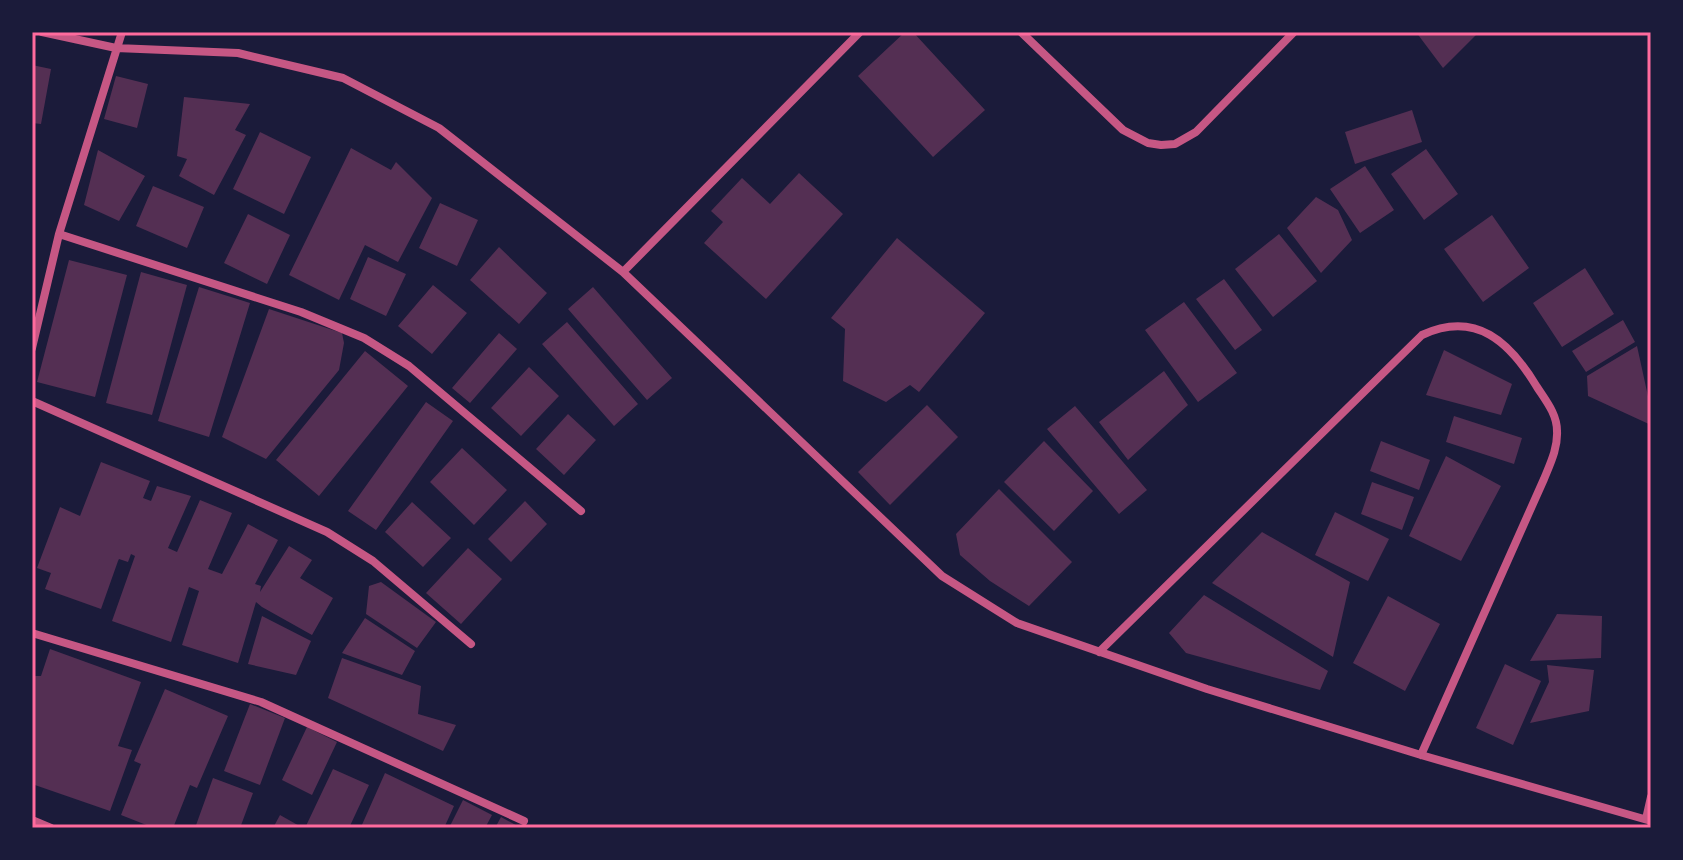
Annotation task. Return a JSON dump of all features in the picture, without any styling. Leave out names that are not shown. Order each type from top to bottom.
[{"type":"street","points":[[42,32],[116,48],[238,53],[343,78],[439,128],[623,272],[942,576],[1017,623],[1207,689],[1648,820],[1651,797]]},
{"type":"street","points":[[32,348],[59,234],[122,32]]},
{"type":"street","points":[[623,272],[860,32]]},
{"type":"street","points":[[1021,32],[1123,130],[1148,143],[1161,145],[1175,144],[1196,132],[1294,32]]},
{"type":"street","points":[[59,234],[301,312],[364,338],[409,366],[581,511]]},
{"type":"street","points":[[1099,652],[1422,335],[1438,328],[1457,326],[1478,329],[1496,337],[1528,371],[1553,412],[1557,431],[1544,479],[1421,755]]},
{"type":"street","points":[[32,401],[327,532],[373,561],[471,644]]},
{"type":"street","points":[[32,633],[261,702],[524,821]]},
{"type":"street","points":[[32,820],[51,828]]},
{"type":"building","points":[[905,32],[913,32],[985,110],[933,157],[858,76]]},
{"type":"building","points":[[1416,32],[1479,32],[1443,68]]},
{"type":"building","points":[[32,65],[51,69],[41,124],[32,123]]},
{"type":"building","points":[[116,76],[148,84],[137,128],[104,119]]},
{"type":"building","points":[[184,97],[250,104],[235,130],[246,135],[214,195],[179,176],[187,159],[177,156]]},
{"type":"building","points":[[1412,110],[1422,142],[1355,164],[1345,132]]},
{"type":"building","points":[[260,132],[311,157],[284,214],[233,189]]},
{"type":"building","points":[[351,148],[391,170],[396,162],[432,198],[398,262],[365,245],[339,300],[289,275]]},
{"type":"building","points":[[1426,149],[1458,194],[1424,220],[1391,174]]},
{"type":"building","points":[[98,150],[145,176],[119,221],[84,205]]},
{"type":"building","points":[[1365,166],[1394,210],[1360,233],[1330,189]]},
{"type":"building","points":[[799,173],[843,214],[766,299],[704,243],[723,222],[711,211],[742,178],[770,204]]},
{"type":"building","points":[[153,186],[204,207],[187,248],[136,226]]},
{"type":"building","points":[[1316,197],[1338,210],[1352,240],[1321,273],[1287,228]]},
{"type":"building","points":[[440,203],[478,220],[457,266],[419,248]]},
{"type":"building","points":[[248,214],[290,235],[267,284],[224,263]]},
{"type":"building","points":[[1492,215],[1529,268],[1483,302],[1444,249]]},
{"type":"building","points":[[1279,234],[1317,281],[1273,317],[1235,269]]},
{"type":"building","points":[[897,238],[985,313],[919,392],[910,385],[886,402],[843,381],[845,329],[831,318]]},
{"type":"building","points":[[499,247],[547,293],[519,324],[470,280]]},
{"type":"building","points":[[368,257],[406,274],[386,316],[350,299]]},
{"type":"building","points":[[69,260],[127,275],[95,397],[37,382]]},
{"type":"building","points":[[1585,268],[1614,314],[1562,347],[1533,303]]},
{"type":"building","points":[[141,272],[187,285],[152,415],[106,403]]},
{"type":"building","points":[[1224,279],[1262,330],[1235,350],[1196,299]]},
{"type":"building","points":[[433,285],[467,313],[432,354],[398,326]]},
{"type":"building","points":[[199,287],[250,303],[209,437],[158,421]]},
{"type":"building","points":[[593,287],[672,378],[647,400],[568,309]]},
{"type":"building","points":[[1184,302],[1237,373],[1198,402],[1145,330]]},
{"type":"building","points":[[269,309],[342,333],[344,343],[339,370],[266,459],[222,437]]},
{"type":"building","points":[[1623,320],[1635,342],[1586,372],[1572,351]]},
{"type":"building","points":[[567,322],[638,404],[614,426],[542,344]]},
{"type":"building","points":[[499,333],[517,349],[470,403],[452,388]]},
{"type":"building","points":[[1637,346],[1651,410],[1651,425],[1588,396],[1587,376]]},
{"type":"building","points":[[1444,350],[1512,384],[1501,415],[1426,395]]},
{"type":"building","points":[[365,351],[408,386],[319,496],[276,460]]},
{"type":"building","points":[[529,367],[559,396],[521,436],[491,408]]},
{"type":"building","points":[[1164,371],[1188,405],[1128,460],[1099,422]]},
{"type":"building","points":[[426,402],[453,421],[376,530],[348,511]]},
{"type":"building","points":[[927,405],[958,437],[890,505],[858,472]]},
{"type":"building","points":[[1075,406],[1147,490],[1119,514],[1047,429]]},
{"type":"building","points":[[568,414],[596,440],[564,475],[536,449]]},
{"type":"building","points":[[1454,416],[1522,438],[1514,464],[1446,442]]},
{"type":"building","points":[[1044,441],[1093,491],[1054,531],[1004,482]]},
{"type":"building","points":[[1381,441],[1430,460],[1419,490],[1370,471]]},
{"type":"building","points":[[462,448],[507,490],[474,525],[430,482]]},
{"type":"building","points":[[1446,456],[1501,486],[1461,561],[1409,536]]},
{"type":"building","points":[[101,462],[150,481],[143,498],[151,501],[157,486],[191,496],[168,548],[177,552],[200,500],[232,513],[208,569],[222,574],[248,524],[278,540],[255,584],[261,586],[260,592],[289,546],[312,560],[300,578],[333,598],[312,635],[256,602],[238,663],[182,645],[199,591],[189,587],[171,642],[112,621],[135,556],[131,554],[128,562],[119,559],[101,609],[45,589],[51,573],[37,568],[60,507],[80,516]]},
{"type":"building","points":[[1372,482],[1414,497],[1402,530],[1361,514]]},
{"type":"building","points":[[999,489],[1072,562],[1029,606],[990,581],[960,555],[956,534]]},
{"type":"building","points":[[525,501],[547,524],[511,562],[488,539]]},
{"type":"building","points":[[412,502],[451,538],[423,567],[385,532]]},
{"type":"building","points":[[1335,512],[1389,539],[1368,581],[1315,555]]},
{"type":"building","points":[[1262,532],[1350,582],[1333,657],[1212,583]]},
{"type":"building","points":[[468,548],[502,579],[461,624],[426,593]]},
{"type":"building","points":[[381,582],[436,622],[417,648],[366,614],[369,586]]},
{"type":"building","points":[[1204,595],[1328,671],[1320,690],[1186,653],[1169,633]]},
{"type":"building","points":[[1388,596],[1440,624],[1405,691],[1353,663]]},
{"type":"building","points":[[1557,614],[1602,616],[1601,658],[1530,661]]},
{"type":"building","points":[[262,616],[311,641],[296,675],[248,664]]},
{"type":"building","points":[[365,618],[415,651],[402,675],[342,653]]},
{"type":"building","points":[[50,649],[141,682],[118,746],[132,750],[110,811],[32,784],[32,676],[41,676]]},
{"type":"building","points":[[342,658],[421,686],[418,714],[456,725],[443,751],[328,698]]},
{"type":"building","points":[[1505,664],[1541,681],[1513,745],[1476,728]]},
{"type":"building","points":[[1547,665],[1594,670],[1589,711],[1530,723],[1549,682]]},
{"type":"building","points":[[165,689],[228,716],[197,788],[190,785],[173,828],[154,828],[121,815],[141,764],[134,761]]},
{"type":"building","points":[[250,704],[285,718],[260,785],[224,771]]},
{"type":"building","points":[[307,727],[337,742],[312,795],[282,780]]},
{"type":"building","points":[[333,769],[369,785],[349,828],[305,828]]},
{"type":"building","points":[[385,773],[454,806],[444,828],[361,827]]},
{"type":"building","points":[[213,778],[253,793],[240,828],[195,828]]},
{"type":"building","points":[[463,800],[492,815],[485,828],[449,828]]},
{"type":"building","points":[[280,815],[303,828],[273,828]]},
{"type":"building","points":[[501,817],[521,828],[495,828]]}]
